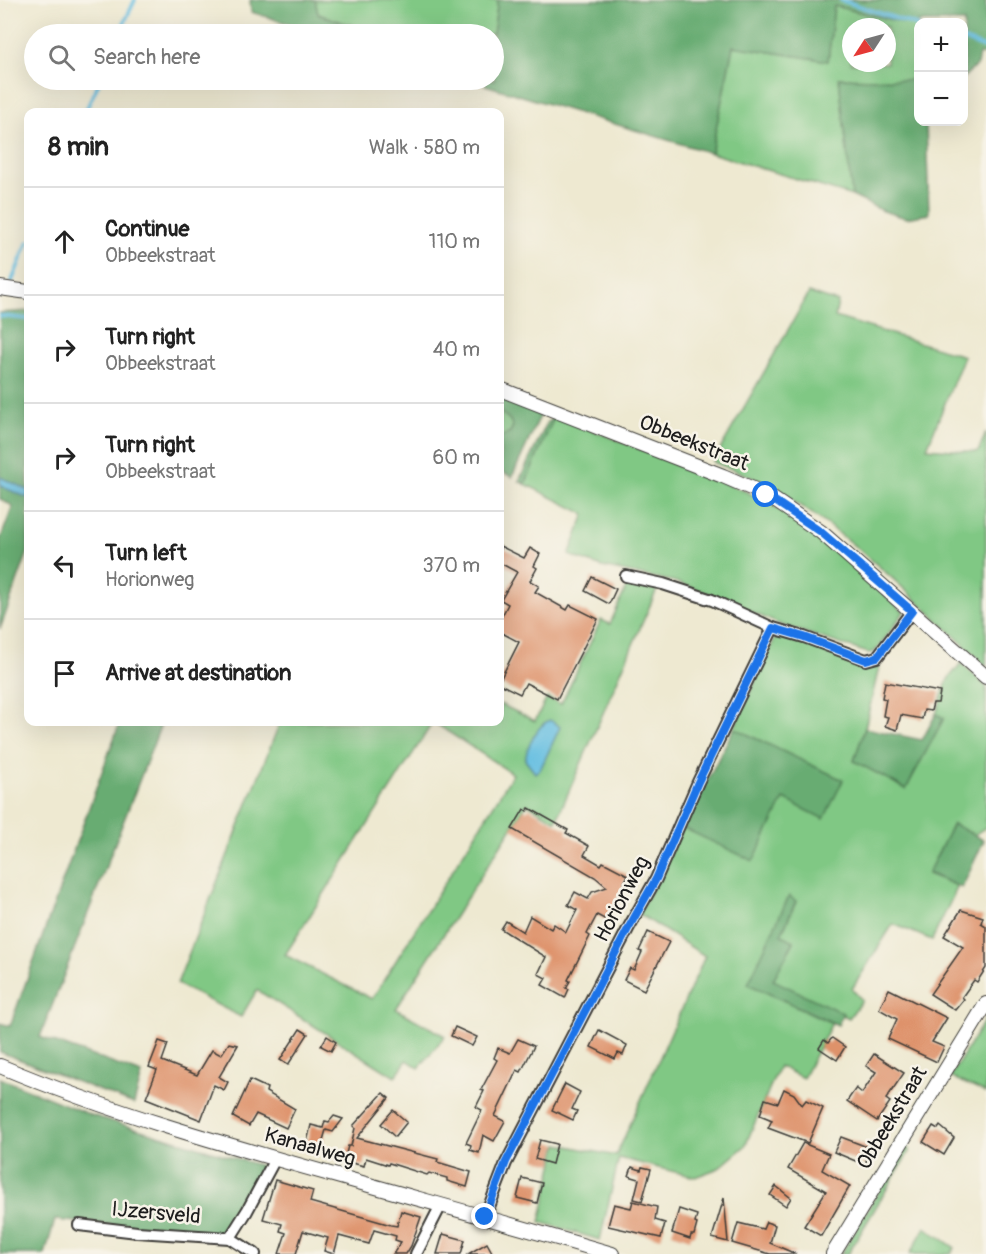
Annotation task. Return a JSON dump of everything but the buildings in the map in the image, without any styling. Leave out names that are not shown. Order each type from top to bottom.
[{"type":"street","points":[[0,288],[24,291]]},
{"type":"street","name":"Obbeekstraat","points":[[504,390],[766,495],[821,532],[986,677]]},
{"type":"street","points":[[626,576],[663,584],[712,600],[773,628],[866,660],[877,657],[912,611]]},
{"type":"street","name":"Horionweg","points":[[485,1217],[506,1162],[623,937],[656,879],[698,782],[773,628]]},
{"type":"street","name":"Obbeekstraat","points":[[833,1254],[986,1004]]},
{"type":"street","name":"Kanaalweg","points":[[0,1066],[48,1086],[131,1115],[275,1159],[485,1217],[582,1250],[612,1254]]},
{"type":"street","points":[[230,1238],[275,1159]]},
{"type":"street","points":[[416,1254],[441,1205]]},
{"type":"street","name":"IJzersveld","points":[[79,1225],[137,1232],[230,1238],[255,1254]]},
{"type":"green space","points":[[250,0],[315,0],[318,14],[348,24],[290,24],[251,12]]},
{"type":"green space","points":[[315,0],[498,0],[494,24],[348,24],[318,14]]},
{"type":"green space","points":[[498,0],[986,0],[986,55],[979,54],[977,65],[968,73],[968,18],[914,18],[914,25],[896,21],[896,18],[884,18],[834,6],[828,61],[733,46],[711,153],[502,90],[504,90],[504,24],[494,24]]},
{"type":"green space","points":[[834,6],[884,18],[842,18],[842,72],[896,72],[896,21],[914,25],[913,80],[839,78],[852,196],[711,153],[733,46],[828,61]]},
{"type":"green space","points":[[914,69],[914,126],[926,126],[929,214],[906,218],[883,211],[852,196],[839,78],[913,80]]},
{"type":"green space","points":[[809,293],[838,302],[835,317],[964,356],[927,448],[978,452],[986,432],[986,666],[875,563],[815,515],[751,477],[713,462]]},
{"type":"green space","points":[[24,311],[24,563],[0,629],[0,540],[13,506],[0,499],[0,313]]},
{"type":"green space","points":[[504,396],[538,409],[541,414],[512,477],[504,473],[504,436],[510,432],[513,426],[504,415]]},
{"type":"green space","points":[[504,415],[513,426],[510,432],[504,436]]},
{"type":"green space","points":[[555,415],[747,492],[786,513],[834,549],[904,612],[878,648],[868,653],[779,624],[713,595],[676,582],[602,567],[569,555],[585,514],[525,484]]},
{"type":"green space","points":[[555,415],[525,484],[519,481],[547,423]]},
{"type":"green space","points":[[629,581],[658,587],[556,821],[527,804],[396,1009],[445,1036],[419,1068],[407,1060],[395,1077],[257,990],[241,1017],[177,984],[278,726],[430,726],[285,955],[372,999],[513,774],[439,726],[504,726],[504,706],[535,721],[547,698],[561,704],[601,620],[610,624]]},
{"type":"green space","points":[[785,634],[879,667],[865,728],[854,761],[906,789],[943,718],[936,714],[948,679],[961,663],[986,686],[986,827],[974,835],[953,824],[928,874],[958,886],[932,940],[893,924],[852,989],[862,1000],[849,1018],[772,981],[794,942],[781,935],[796,902],[748,984],[832,1023],[803,1078],[779,1066],[745,1146],[719,1168],[695,1177],[619,1158],[600,1240],[540,1222],[558,1144],[616,1156],[705,956],[639,914],[683,828],[843,780],[734,728],[775,638]]},
{"type":"green space","points":[[936,714],[944,718],[906,789],[854,761],[865,728],[922,740]]},
{"type":"green space","points":[[119,726],[160,726],[40,1037],[142,1074],[134,1104],[0,1052],[0,1023],[10,1026]]},
{"type":"green space","points":[[734,728],[843,780],[824,819],[784,799],[753,861],[683,828]]},
{"type":"green space","points":[[953,824],[984,840],[962,888],[928,873]]},
{"type":"green space","points":[[789,896],[796,901],[781,935],[794,941],[773,980],[843,1013],[838,1025],[748,984]]},
{"type":"green space","points":[[986,1018],[986,1093],[950,1077]]},
{"type":"green space","points":[[0,1078],[91,1115],[262,1166],[226,1235],[55,1220],[45,1254],[0,1254]]},
{"type":"green space","points":[[906,1146],[910,1150],[848,1254],[841,1254]]},
{"type":"green space","points":[[925,1227],[955,1248],[951,1254],[910,1254]]},
{"type":"water","points":[[0,477],[24,488],[24,496],[0,486]]},
{"type":"water","points":[[550,720],[560,727],[540,770],[535,773],[525,760],[526,755],[537,731]]},
{"type":"waterway","points":[[124,24],[135,0]]},
{"type":"waterway","points":[[841,0],[914,25]]},
{"type":"waterway","points":[[968,41],[986,48]]},
{"type":"waterway","points":[[87,108],[95,90]]},
{"type":"waterway","points":[[12,281],[24,252]]},
{"type":"waterway","points":[[0,316],[24,319]]},
{"type":"route","points":[[485,1217],[506,1162],[656,879],[698,782],[773,628],[866,660],[877,657],[912,611],[821,532],[766,495]]}]
